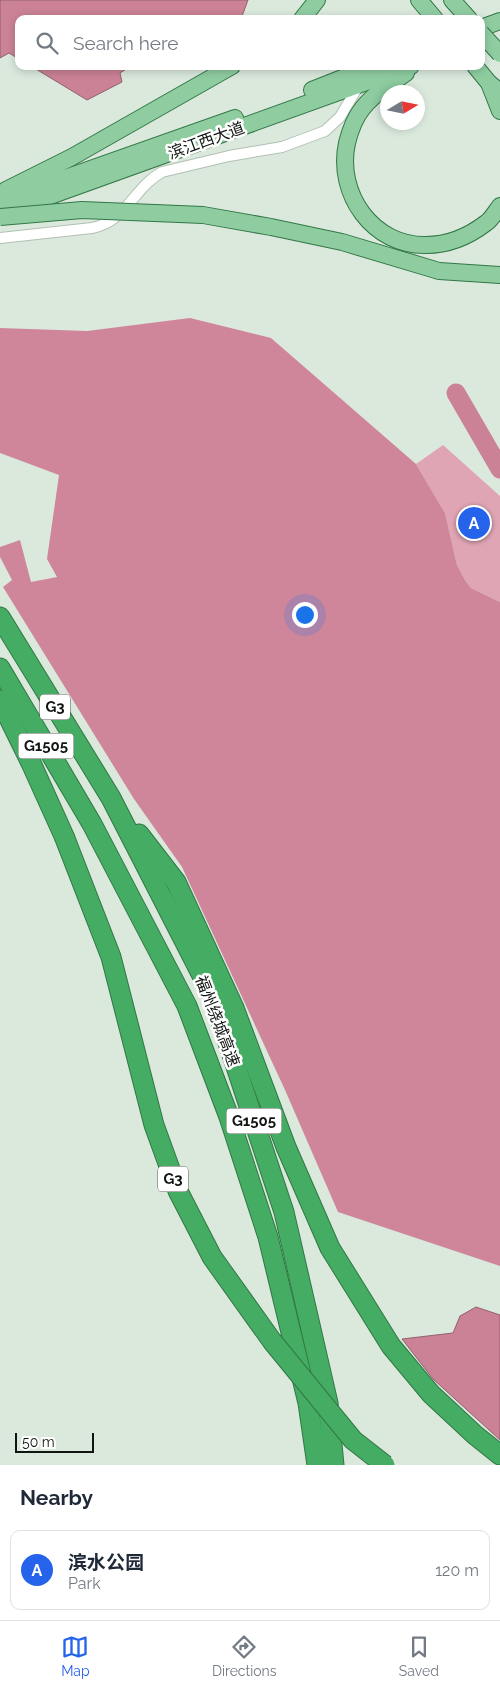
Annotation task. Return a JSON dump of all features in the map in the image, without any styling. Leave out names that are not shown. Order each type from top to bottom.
[{"type":"highway","name":"福州绕城高速","points":[[0,617],[111,798],[213,997],[284,1212],[328,1403],[334,1465]]},
{"type":"highway","name":"福州绕城高速","points":[[0,668],[92,824],[187,1006],[229,1117],[268,1237],[308,1402],[317,1465]]},
{"type":"highway","name":"G3","points":[[0,700],[64,836],[111,957],[154,1125],[178,1191],[212,1257],[256,1320],[353,1440],[385,1465]]},
{"type":"highway","name":"G3","points":[[111,798],[176,882],[234,1008],[286,1147],[330,1248],[391,1346],[431,1394],[475,1435],[500,1455]]},
{"type":"main road","points":[[305,15],[317,0]]},
{"type":"main road","points":[[419,0],[432,15]]},
{"type":"main road","points":[[452,0],[465,15]]},
{"type":"main road","points":[[485,27],[500,22]]},
{"type":"main road","points":[[485,37],[500,54]]},
{"type":"main road","points":[[485,42],[500,37]]},
{"type":"main road","points":[[0,193],[72,157],[225,70]]},
{"type":"main road","name":"滨江西大道","points":[[0,216],[106,177],[299,100],[364,70]]},
{"type":"main road","name":"滨江西大道","points":[[0,201],[299,100],[359,84],[400,70]]},
{"type":"main road","points":[[411,70],[369,101],[357,116],[346,148],[345,174],[355,203],[370,222],[383,232],[400,240],[425,246],[443,244],[464,237],[488,222],[500,206]]},
{"type":"main road","points":[[478,70],[494,88],[500,111]]},
{"type":"main road","points":[[0,216],[82,210],[203,216],[270,226],[342,242],[439,271],[500,275]]},
{"type":"street","points":[[0,238],[105,225],[116,219],[141,190],[156,175],[162,172],[229,156],[282,147],[325,131],[340,118],[359,84]]},
{"type":"shaded area","points":[[0,0],[248,0],[242,15],[15,15],[15,57],[9,53],[0,58]]},
{"type":"shaded area","points":[[38,70],[125,70],[120,73],[122,82],[87,100]]},
{"type":"shaded area","points":[[190,318],[271,338],[416,464],[445,513],[457,565],[465,580],[471,588],[500,602],[500,1266],[338,1212],[285,1090],[182,867],[134,799],[3,587],[12,580],[0,557],[0,547],[20,540],[31,582],[57,577],[47,559],[59,475],[0,453],[0,328],[87,331]]},
{"type":"shaded area","points":[[443,445],[500,496],[500,602],[471,588],[465,580],[457,565],[445,513],[416,464]]},
{"type":"shaded area","points":[[476,1307],[500,1315],[500,1440],[433,1379],[402,1339],[453,1333],[460,1316]]},
{"type":"waterway","points":[[456,393],[500,469]]},
{"type":"place","name":"滨水公园","points":[[474,523]]}]
